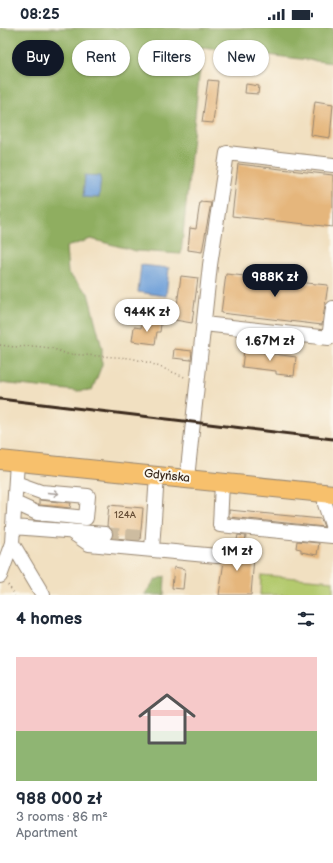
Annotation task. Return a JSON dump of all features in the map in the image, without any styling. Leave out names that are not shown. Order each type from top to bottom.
[{"type":"main road","name":"Gdyńska","points":[[8,461],[329,493]]},
{"type":"street","points":[[188,478],[210,265],[227,153],[333,165]]},
{"type":"street","points":[[204,324],[329,338],[333,308]]},
{"type":"street","points":[[0,576],[12,543],[14,527],[16,483],[8,461]]},
{"type":"street","points":[[149,542],[157,475]]},
{"type":"street","points":[[222,482],[219,508],[220,525],[332,536],[333,528],[324,504],[329,493]]},
{"type":"street","points":[[15,503],[37,513],[86,518],[88,496],[41,492],[16,483]]},
{"type":"street","points":[[14,527],[105,534]]},
{"type":"street","points":[[70,531],[89,544],[149,542],[217,556]]},
{"type":"street","points":[[12,543],[43,595]]},
{"type":"path","points":[[0,345],[14,347],[33,346],[51,348],[72,354],[130,358],[150,363],[198,383]]},
{"type":"green space","points":[[0,28],[333,28],[333,63],[269,55],[269,40],[213,40],[213,48],[205,47],[205,40],[138,40],[138,76],[199,76],[181,254],[136,251],[91,239],[66,247],[68,273],[88,293],[102,348],[102,365],[92,390],[77,391],[0,383]]},
{"type":"green space","points":[[261,575],[333,581],[333,595],[260,595]]},
{"type":"green space","points":[[165,576],[164,595],[144,595],[155,580]]},
{"type":"water","points":[[85,175],[101,176],[99,198],[83,197]]},
{"type":"water","points":[[141,265],[169,268],[166,296],[138,292]]},
{"type":"building","points":[[208,80],[218,81],[213,123],[202,122]]},
{"type":"building","points":[[246,84],[259,86],[258,94],[245,93]]},
{"type":"building","points":[[315,101],[333,104],[330,138],[311,135]]},
{"type":"building","points":[[238,164],[333,175],[333,227],[232,216]]},
{"type":"building","points":[[200,202],[211,203],[202,252],[188,250],[190,228],[196,229]]},
{"type":"building","points":[[274,266],[296,269],[295,282],[328,285],[322,325],[221,313],[226,274],[273,279]]},
{"type":"building","points":[[181,276],[198,278],[192,323],[175,320]]},
{"type":"building","points":[[142,321],[161,324],[160,332],[157,332],[155,344],[132,341],[134,327],[141,328]]},
{"type":"building","points":[[174,349],[192,351],[191,360],[173,358]]},
{"type":"building","points":[[244,350],[296,357],[294,376],[276,374],[276,371],[242,367]]},
{"type":"building","points":[[39,500],[71,503],[70,508],[39,505]]},
{"type":"building","points":[[109,505],[143,508],[140,540],[112,538],[112,530],[107,526]]},
{"type":"building","points":[[229,510],[321,519],[324,527],[229,517]]},
{"type":"building","points":[[238,535],[246,536],[243,556],[254,557],[251,595],[219,595],[225,554],[234,555]]},
{"type":"building","points":[[297,541],[319,543],[317,555],[301,552],[301,549],[296,548]]},
{"type":"building","points":[[174,567],[185,569],[183,589],[172,588]]},
{"type":"tunnel","points":[[105,534],[140,537]]},
{"type":"railway","points":[[0,399],[333,439]]}]
